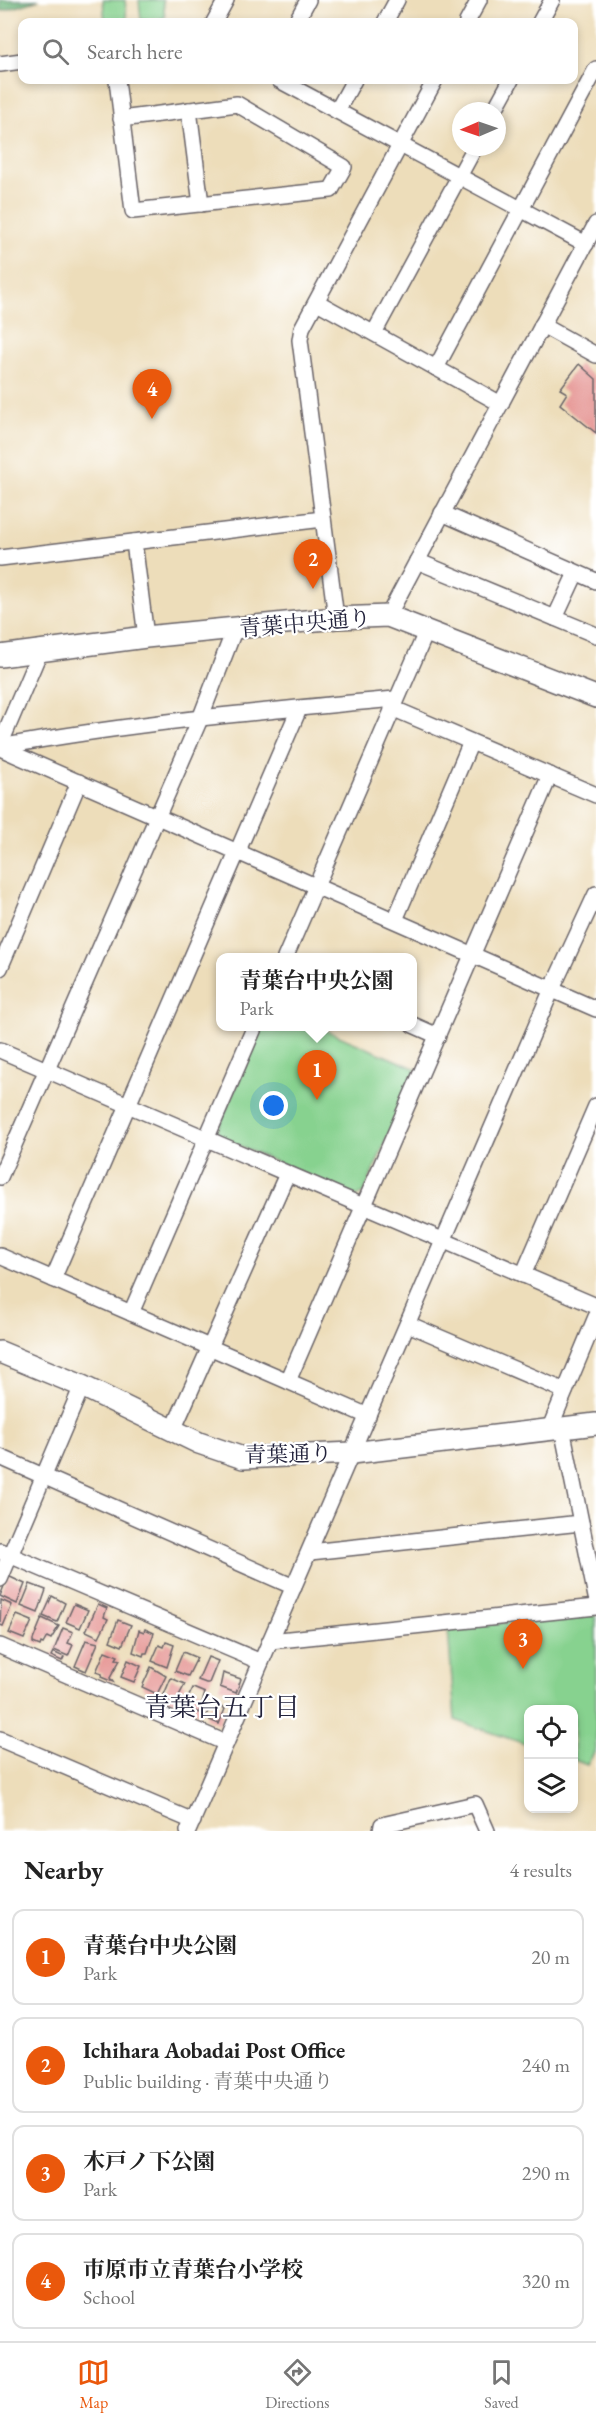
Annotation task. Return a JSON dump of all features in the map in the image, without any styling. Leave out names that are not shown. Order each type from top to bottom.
[{"type":"street","points":[[216,18],[226,0]]},
{"type":"street","points":[[298,18],[309,0]]},
{"type":"street","points":[[387,18],[397,0]]},
{"type":"street","points":[[469,18],[479,0]]},
{"type":"street","points":[[542,18],[552,0]]},
{"type":"street","points":[[0,64],[18,62]]},
{"type":"street","points":[[436,368],[596,69]]},
{"type":"street","points":[[117,84],[121,119],[133,211],[331,190],[344,168],[237,104],[121,119]]},
{"type":"street","points":[[286,84],[586,244]]},
{"type":"street","points":[[337,111],[352,84]]},
{"type":"street","points":[[336,618],[300,340],[302,328],[433,84]]},
{"type":"street","points":[[499,102],[508,84]]},
{"type":"street","points":[[189,110],[201,204]]},
{"type":"street","points":[[374,333],[471,156]]},
{"type":"street","points":[[388,616],[596,224]]},
{"type":"street","points":[[317,302],[501,404]]},
{"type":"street","points":[[542,325],[596,355]]},
{"type":"street","points":[[442,513],[596,581]]},
{"type":"street","points":[[0,558],[323,519]]},
{"type":"street","points":[[134,542],[146,637]]},
{"type":"street","points":[[417,561],[596,635]]},
{"type":"street","points":[[555,618],[576,573]]},
{"type":"street","name":"青葉中央通り","points":[[0,656],[146,637],[336,618],[388,616],[596,697]]},
{"type":"street","points":[[0,1177],[200,719],[235,628]]},
{"type":"street","points":[[287,953],[427,630]]},
{"type":"street","points":[[0,747],[40,651]]},
{"type":"street","points":[[0,747],[44,739],[200,719],[299,709],[393,704],[471,742],[596,795]]},
{"type":"street","points":[[53,1279],[299,709]]},
{"type":"street","points":[[396,920],[471,742]]},
{"type":"street","points":[[0,747],[596,1009]]},
{"type":"street","points":[[288,1381],[550,775]]},
{"type":"street","points":[[0,968],[79,782]]},
{"type":"street","points":[[0,1739],[190,1826],[445,1242],[552,989],[596,894]]},
{"type":"street","points":[[417,1027],[438,1036]]},
{"type":"street","points":[[131,1313],[253,1031]]},
{"type":"street","points":[[0,1050],[596,1305]]},
{"type":"street","points":[[523,1275],[596,1106]]},
{"type":"street","points":[[173,1431],[287,1174]]},
{"type":"street","points":[[0,1256],[368,1416]]},
{"type":"street","points":[[596,1317],[565,1391],[555,1429],[581,1523],[596,1597]]},
{"type":"street","points":[[408,1324],[565,1391]]},
{"type":"street","name":"青葉通り","points":[[0,1352],[82,1386],[173,1431],[243,1458],[352,1453],[596,1424]]},
{"type":"street","points":[[0,1579],[5,1553],[44,1476],[82,1386]]},
{"type":"street","points":[[0,1457],[294,1587]]},
{"type":"street","points":[[310,1552],[581,1523]]},
{"type":"street","points":[[5,1553],[261,1662]]},
{"type":"street","points":[[270,1641],[596,1607]]},
{"type":"street","points":[[0,1646],[226,1743]]},
{"type":"street","points":[[381,1831],[382,1825],[475,1803],[487,1831]]},
{"type":"green space","points":[[0,0],[39,0],[3,11],[0,10]]},
{"type":"green space","points":[[103,0],[125,0],[127,18],[105,18]]},
{"type":"green space","points":[[139,0],[163,0],[165,18],[141,18]]},
{"type":"green space","points":[[260,1031],[327,1031],[416,1069],[364,1193],[356,1197],[219,1137],[217,1131]]},
{"type":"green space","points":[[587,1613],[595,1616],[596,1750],[587,1765],[578,1762],[578,1705],[524,1705],[524,1744],[455,1720],[448,1629]]},
{"type":"building","points":[[579,364],[596,379],[596,433],[560,404],[567,393],[560,389]]},
{"type":"building","points":[[8,1576],[25,1584],[17,1604],[0,1596]]},
{"type":"building","points":[[30,1584],[46,1590],[38,1613],[21,1606]]},
{"type":"building","points":[[52,1596],[65,1603],[57,1622],[43,1616]]},
{"type":"building","points":[[1,1600],[12,1605],[3,1626],[0,1625]]},
{"type":"building","points":[[74,1604],[88,1610],[80,1628],[66,1622]]},
{"type":"building","points":[[98,1604],[107,1608],[104,1617],[108,1619],[99,1637],[86,1631]]},
{"type":"building","points":[[17,1615],[32,1621],[24,1639],[9,1633]]},
{"type":"building","points":[[42,1618],[59,1626],[51,1639],[47,1637],[40,1646],[33,1643],[33,1640]]},
{"type":"building","points":[[118,1620],[131,1625],[122,1646],[110,1641]]},
{"type":"building","points":[[63,1628],[73,1632],[68,1643],[73,1645],[68,1656],[54,1650]]},
{"type":"building","points":[[145,1629],[154,1633],[147,1653],[143,1656],[133,1652],[139,1630],[144,1632]]},
{"type":"building","points":[[86,1640],[98,1643],[86,1671],[75,1666]]},
{"type":"building","points":[[166,1642],[174,1645],[167,1667],[152,1661],[159,1645],[164,1647]]},
{"type":"building","points":[[105,1651],[118,1656],[116,1659],[120,1660],[110,1678],[113,1682],[96,1672]]},
{"type":"building","points":[[53,1652],[64,1657],[62,1661],[51,1656]]},
{"type":"building","points":[[183,1652],[197,1658],[188,1676],[175,1671]]},
{"type":"building","points":[[208,1657],[218,1661],[209,1683],[206,1683],[198,1680]]},
{"type":"building","points":[[128,1660],[141,1666],[134,1682],[121,1677]]},
{"type":"building","points":[[151,1667],[166,1676],[157,1694],[142,1687]]},
{"type":"building","points":[[223,1673],[241,1679],[236,1693],[220,1687]]},
{"type":"building","points":[[171,1678],[185,1684],[175,1703],[163,1697]]},
{"type":"building","points":[[193,1688],[205,1693],[199,1713],[184,1706]]},
{"type":"building","points":[[212,1703],[225,1709],[219,1724],[205,1718]]},
{"type":"place","name":"市原市立青葉台小学校","points":[[152,419]]},
{"type":"place","name":"Ichihara Aobadai Post Office","points":[[313,589]]},
{"type":"place","name":"青葉台中央公園","points":[[317,1100]]},
{"type":"place","name":"木戸ノ下公園","points":[[523,1669]]},
{"type":"district","name":"青葉台五丁目","points":[[222,1707]]}]
